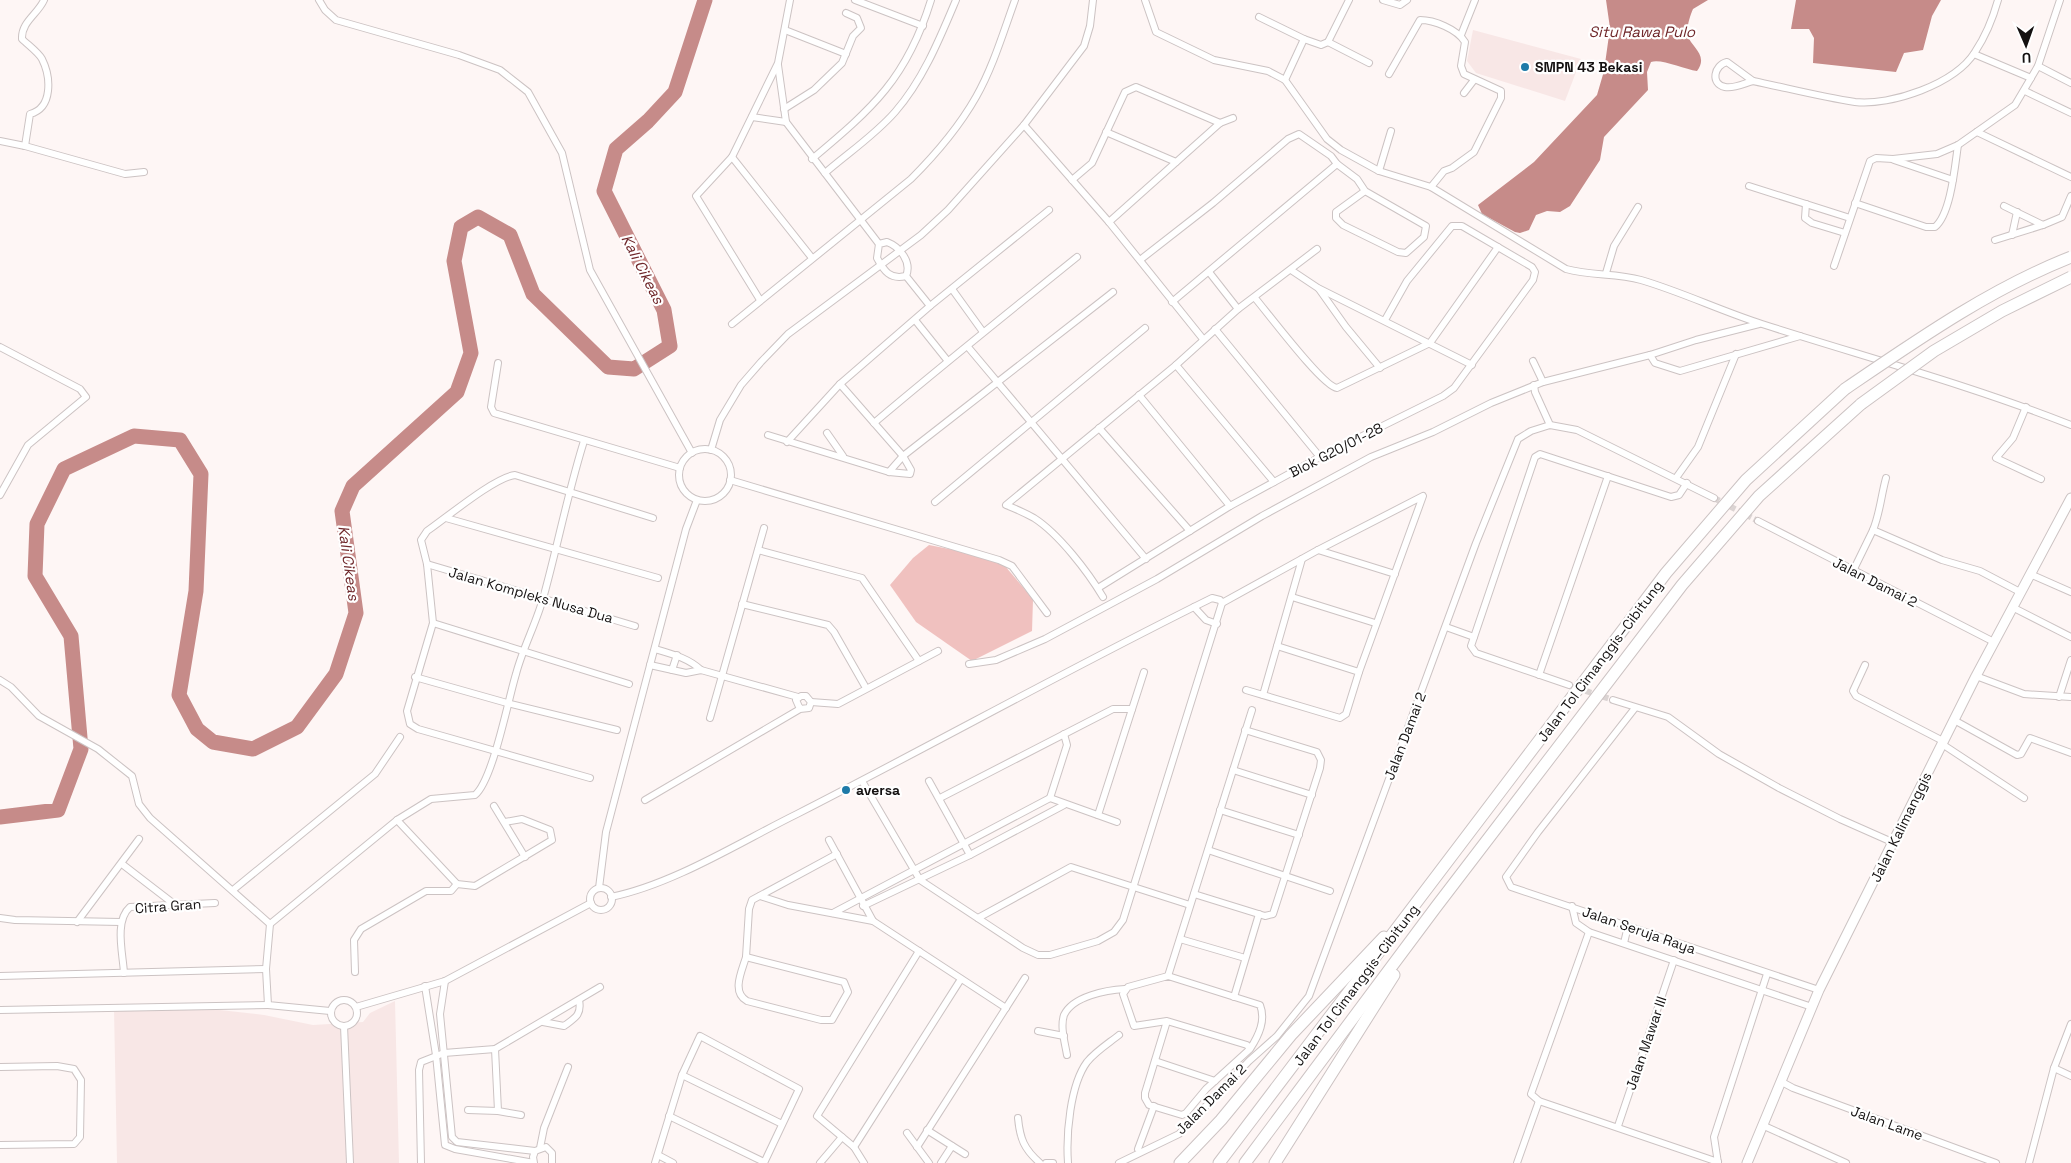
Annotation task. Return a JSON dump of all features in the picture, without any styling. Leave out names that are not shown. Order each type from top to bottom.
[{"type":"highway","name":"Jalan Tol Cimanggis–Cibitung","points":[[1219,1163],[1666,574],[1746,480],[1845,389],[1932,331],[1995,294],[2071,257]]},
{"type":"highway","name":"Jalan Tol Cimanggis–Cibitung","points":[[1245,1163],[1436,907],[1682,585],[1759,496],[1861,404],[1934,351],[2002,311],[2071,277]]},
{"type":"highway","points":[[1180,1163],[1220,1120],[1291,1035],[1423,895]]},
{"type":"highway","points":[[1275,1163],[1436,907]]},
{"type":"main road","name":"Jalan Kalimanggis","points":[[1747,1163],[1819,990],[1976,676],[2071,498]]},
{"type":"street","points":[[25,146],[30,114],[38,112],[43,107],[49,86],[42,59],[22,39],[22,34],[26,23],[44,0]]},
{"type":"street","points":[[318,0],[336,20],[459,55],[500,70],[528,92],[562,154],[590,270],[692,453]]},
{"type":"street","points":[[760,300],[697,198],[697,194],[732,157],[778,63],[790,0]]},
{"type":"street","points":[[855,0],[923,26]]},
{"type":"street","points":[[812,159],[859,120],[878,99],[911,51],[923,26],[931,0]]},
{"type":"street","points":[[825,172],[886,121],[905,99],[925,67],[956,0]]},
{"type":"street","points":[[732,324],[860,218],[912,180],[939,149],[975,98],[990,68],[1014,0]]},
{"type":"street","points":[[711,450],[720,420],[741,385],[761,362],[788,334],[901,252],[948,210],[1024,125],[1084,46],[1093,0]]},
{"type":"street","points":[[1145,0],[1156,32],[1214,60],[1268,71],[1285,80],[1327,139],[1341,150],[1379,171],[1431,187],[1566,269],[1580,273],[1606,274],[1652,284],[1760,323],[2026,407],[2071,425]]},
{"type":"street","points":[[1259,17],[1304,39],[1321,45],[1328,42],[1349,0]]},
{"type":"street","points":[[1383,0],[1400,5],[1407,0]]},
{"type":"street","points":[[1461,35],[1475,0]]},
{"type":"street","points":[[1753,81],[1730,88],[1724,87],[1715,77],[1716,70],[1720,64],[1727,62],[1753,81],[1855,102],[1884,100],[1914,94],[1942,80],[1974,54],[1994,15],[1998,0]]},
{"type":"street","points":[[1834,266],[1870,161],[1876,158],[1893,159],[1937,154],[1958,145],[2015,104],[2025,91],[2038,66],[2060,0]]},
{"type":"street","points":[[784,109],[814,90],[842,63],[853,36],[861,28],[857,18],[846,13]]},
{"type":"street","points":[[1389,74],[1420,20],[1429,20],[1461,35],[1465,42],[1461,66],[1464,74],[1501,91],[1501,98],[1474,152],[1452,168],[1444,171],[1431,187]]},
{"type":"street","points":[[785,30],[846,54]]},
{"type":"street","points":[[1285,80],[1304,39]]},
{"type":"street","points":[[1328,42],[1370,63]]},
{"type":"street","points":[[1974,54],[2031,78]]},
{"type":"street","points":[[778,63],[786,122],[812,159],[825,172],[879,244]]},
{"type":"street","points":[[2038,66],[2071,83]]},
{"type":"street","points":[[1464,93],[1474,80]]},
{"type":"street","points":[[1072,180],[1092,163],[1125,92],[1136,87],[1220,123]]},
{"type":"street","points":[[2025,91],[2071,113]]},
{"type":"street","points":[[752,117],[786,122]]},
{"type":"street","points":[[1109,222],[1220,123],[1233,118]]},
{"type":"street","points":[[1024,125],[1109,222],[1203,339]]},
{"type":"street","points":[[1379,171],[1391,131]]},
{"type":"street","points":[[1106,132],[1176,162]]},
{"type":"street","points":[[1977,132],[2071,177]]},
{"type":"street","points":[[1140,260],[1213,203],[1288,139],[1298,134],[1331,156],[1337,164],[1357,180],[1365,191],[1426,226],[1424,237],[1406,253],[1398,252],[1342,225],[1336,218],[1336,212],[1365,191]]},
{"type":"street","points":[[0,141],[25,146],[125,174],[144,172]]},
{"type":"street","points":[[1855,203],[1926,227],[1936,227],[1943,216],[1958,145]]},
{"type":"street","points":[[732,157],[812,258]]},
{"type":"street","points":[[1893,159],[1952,180]]},
{"type":"street","points":[[1172,302],[1337,164]]},
{"type":"street","points":[[1749,186],[1850,218]]},
{"type":"street","points":[[1995,240],[2044,225],[2062,217],[2071,196]]},
{"type":"street","points":[[1806,204],[1805,218],[1812,223],[1845,233]]},
{"type":"street","points":[[2004,206],[2044,225]]},
{"type":"street","points":[[1606,274],[1614,246],[1638,207]]},
{"type":"street","points":[[786,442],[840,384],[930,306],[1049,210]]},
{"type":"street","points":[[2012,235],[2017,212]]},
{"type":"street","points":[[1255,298],[1329,386],[1337,388],[1430,343],[1498,247],[1462,226],[1450,227],[1407,280],[1385,320]]},
{"type":"street","points":[[879,244],[887,242],[894,245],[901,252],[908,267],[906,276]]},
{"type":"street","points":[[879,244],[876,255],[888,274],[894,277],[906,276]]},
{"type":"street","name":"Blok G20/01-28","points":[[1098,588],[1230,506],[1320,457],[1442,396],[1458,384],[1533,280],[1535,272],[1532,267],[1498,247]]},
{"type":"street","points":[[1103,597],[1098,588],[1060,542],[1040,522],[1006,505],[1176,365],[1238,309],[1255,298],[1317,248]]},
{"type":"street","points":[[874,423],[947,360],[968,347],[983,332],[1077,257]]},
{"type":"street","points":[[1291,270],[1318,288],[1472,365]]},
{"type":"street","points":[[1209,272],[1238,309]]},
{"type":"street","points":[[906,276],[930,306]]},
{"type":"street","points":[[1318,288],[1346,327],[1380,368]]},
{"type":"street","points":[[952,289],[983,332]]},
{"type":"street","points":[[889,472],[903,456],[1113,292]]},
{"type":"street","points":[[915,320],[947,360]]},
{"type":"street","points":[[969,664],[996,660],[1045,639],[1157,579],[1262,516],[1371,457],[1433,432],[1491,403],[1543,382],[1650,355],[1696,340],[1760,323]]},
{"type":"street","points":[[935,502],[1145,328]]},
{"type":"street","points":[[1215,329],[1320,457]]},
{"type":"street","points":[[1650,355],[1655,363],[1680,371],[1692,370],[1736,354],[1801,336]]},
{"type":"street","points":[[0,347],[80,389],[86,397],[28,446],[0,495]]},
{"type":"street","points":[[968,347],[1146,559]]},
{"type":"street","points":[[1676,478],[1698,447],[1736,354]]},
{"type":"street","points":[[1533,361],[1543,382]]},
{"type":"street","points":[[498,363],[492,411],[500,416],[680,468]]},
{"type":"street","points":[[1176,365],[1274,482]]},
{"type":"street","points":[[768,435],[786,442],[843,456],[889,472],[910,474],[911,470],[903,456],[840,384]]},
{"type":"street","points":[[1534,385],[1535,392],[1550,425]]},
{"type":"street","points":[[1139,395],[1230,506]]},
{"type":"street","points":[[2026,407],[2016,431],[1996,458],[2041,479]]},
{"type":"street","name":"Jalan Damai 2","points":[[1119,1163],[1179,1134],[1249,1060],[1277,1036],[1309,996],[1515,443],[1522,434],[1550,425],[1577,430],[1714,498]]},
{"type":"street","points":[[1099,428],[1190,531]]},
{"type":"street","points":[[827,433],[843,456]]},
{"type":"street","points":[[268,1005],[266,969],[270,924],[397,820],[431,799],[475,795],[480,790],[494,752],[522,651],[544,597],[569,490],[584,441]]},
{"type":"street","points":[[701,450],[711,450],[724,458],[728,465],[730,480],[727,488],[715,498],[697,500],[685,492],[680,484],[680,468],[684,459],[692,453],[701,450]]},
{"type":"street","points":[[1569,685],[1473,650],[1471,646],[1535,457],[1540,454],[1671,497],[1679,494],[1687,483]]},
{"type":"street","points":[[590,778],[494,752],[418,729],[410,724],[407,711],[415,677],[433,623],[427,564],[421,543],[423,537],[446,518],[510,476],[516,475],[569,490],[653,518]]},
{"type":"street","points":[[1539,674],[1608,476]]},
{"type":"street","points":[[1853,571],[1880,514],[1880,499],[1886,478]]},
{"type":"street","points":[[730,480],[1004,562],[1012,566],[1047,613]]},
{"type":"street","points":[[862,780],[920,880],[1022,948],[1038,955],[1050,955],[1098,941],[1114,932],[1123,920],[1222,603],[1423,495],[1424,498],[1375,623],[1346,714],[1340,718],[1246,690]]},
{"type":"street","points":[[612,896],[610,904],[604,909],[596,909],[591,903],[591,895],[599,888],[606,832],[654,648],[686,529],[697,500]]},
{"type":"street","points":[[446,518],[658,578]]},
{"type":"street","name":"Jalan Damai 2","points":[[1758,521],[1994,642]]},
{"type":"street","points":[[710,718],[764,528]]},
{"type":"street","points":[[1873,530],[1942,560],[1980,571],[2020,592]]},
{"type":"street","points":[[758,550],[862,578],[919,661]]},
{"type":"street","points":[[1318,550],[1395,574]]},
{"type":"street","points":[[1263,695],[1302,559]]},
{"type":"street","name":"Jalan Kompleks Nusa Dua","points":[[427,564],[544,597],[634,626]]},
{"type":"street","points":[[2030,574],[2071,592]]},
{"type":"street","points":[[1292,597],[1375,623]]},
{"type":"street","points":[[612,896],[629,893],[667,879],[1212,598],[1220,600],[1222,603]]},
{"type":"street","points":[[742,604],[828,625],[834,632],[866,688]]},
{"type":"street","points":[[1194,607],[1206,620],[1217,624]]},
{"type":"street","points":[[2012,607],[2071,637]]},
{"type":"street","points":[[433,623],[629,684]]},
{"type":"street","points":[[1446,627],[1474,636]]},
{"type":"street","points":[[1277,646],[1358,672]]},
{"type":"street","points":[[654,648],[677,655],[693,663],[701,670],[798,697],[806,696],[811,702],[835,705],[938,652]]},
{"type":"street","points":[[672,670],[677,655]]},
{"type":"street","points":[[2059,697],[2071,660]]},
{"type":"street","points":[[650,665],[686,673],[701,670]]},
{"type":"street","points":[[1865,665],[1853,691],[1856,696],[1943,743],[2024,798]]},
{"type":"street","points":[[1098,815],[1144,672]]},
{"type":"street","points":[[1976,676],[1992,684],[2024,694],[2071,697]]},
{"type":"street","points":[[415,677],[507,703],[617,730]]},
{"type":"street","points":[[0,680],[11,687],[26,704],[51,724],[98,749],[132,776],[139,804],[150,818],[270,924]]},
{"type":"street","points":[[798,697],[796,704],[800,709]]},
{"type":"street","points":[[1614,700],[1668,717],[1719,754],[1779,788],[1892,842]]},
{"type":"street","points":[[645,800],[800,709],[806,709],[811,702]]},
{"type":"street","points":[[1572,906],[1511,886],[1506,877],[1538,832],[1635,708]]},
{"type":"street","points":[[940,798],[1113,709],[1132,709]]},
{"type":"street","points":[[1168,976],[1252,710]]},
{"type":"street","points":[[1954,720],[2017,754],[2021,754],[2030,738],[2071,753]]},
{"type":"street","points":[[1194,894],[1265,916],[1273,914],[1312,795],[1321,760],[1317,752],[1245,730]]},
{"type":"street","points":[[833,913],[859,898],[914,872],[964,843],[1050,798],[1067,745],[1064,734]]},
{"type":"street","points":[[233,890],[375,774],[400,738]]},
{"type":"street","points":[[1233,770],[1312,795]]},
{"type":"street","points":[[930,781],[970,855]]},
{"type":"street","points":[[1050,798],[1064,805],[1116,822]]},
{"type":"street","points":[[863,906],[970,855],[1064,805]]},
{"type":"street","points":[[494,806],[525,857]]},
{"type":"street","points":[[1220,810],[1299,835]]},
{"type":"street","points":[[397,820],[457,884],[475,886],[552,840],[550,830],[522,819],[505,822]]},
{"type":"street","points":[[77,922],[139,839]]},
{"type":"street","points":[[828,840],[872,921]]},
{"type":"street","points":[[1208,850],[1330,891]]},
{"type":"street","points":[[746,957],[844,982],[848,992],[832,1020],[822,1020],[747,1001],[742,998],[738,988],[746,957],[749,909],[752,900],[837,854]]},
{"type":"street","points":[[122,864],[174,904]]},
{"type":"street","points":[[978,918],[1068,867],[1075,867],[1133,888],[1190,905]]},
{"type":"street","points":[[355,972],[354,940],[361,929],[426,891],[451,891],[457,884]]},
{"type":"street","points":[[599,888],[607,890],[612,896]]},
{"type":"street","points":[[760,896],[788,905],[872,921],[1006,1008]]},
{"type":"street","name":"Citra Gran","points":[[124,973],[121,922],[130,907],[215,903]]},
{"type":"street","points":[[356,1007],[445,981],[591,903]]},
{"type":"street","name":"Jalan Seruja Raya","points":[[1572,906],[1767,974],[1819,990]]},
{"type":"street","name":"Jalan Seruja Raya","points":[[1572,906],[1576,923],[1589,932],[1812,1007]]},
{"type":"street","points":[[1234,997],[1258,914]]},
{"type":"street","points":[[0,918],[15,920],[121,922]]},
{"type":"street","points":[[1624,943],[1628,926]]},
{"type":"street","points":[[1589,932],[1530,1090],[1533,1097],[1539,1101],[1618,1126],[1718,1162],[1714,1137],[1767,974]]},
{"type":"street","points":[[1180,939],[1245,958]]},
{"type":"street","points":[[864,1163],[854,1148],[842,1136],[817,1118],[818,1114],[918,951]]},
{"type":"street","name":"Jalan Mawar III","points":[[1618,1126],[1674,960]]},
{"type":"street","points":[[0,976],[266,969]]},
{"type":"street","points":[[1067,1055],[1062,1026],[1065,1014],[1075,1003],[1102,992],[1125,989],[1168,976],[1260,1004],[1263,1012],[1257,1038],[1250,1049],[1216,1081],[1186,1114],[1182,1115],[1149,1105],[1145,1098],[1167,1021]]},
{"type":"street","points":[[917,1147],[926,1130],[1025,978]]},
{"type":"street","points":[[854,1148],[961,979]]},
{"type":"street","points":[[445,981],[440,1014],[450,1135],[457,1142],[551,1150],[553,1156],[552,1163]]},
{"type":"street","points":[[425,986],[436,1055],[445,1145],[501,1160],[534,1163],[533,1157],[568,1067]]},
{"type":"street","points":[[421,1163],[419,1066],[425,1060],[444,1053],[495,1049],[600,987]]},
{"type":"street","points":[[1125,989],[1123,994],[1134,1026],[1167,1021],[1246,1045],[1250,1049]]},
{"type":"street","points":[[340,1000],[350,1001],[356,1007],[355,1020],[344,1026],[333,1022],[330,1010],[335,1002],[340,1000]]},
{"type":"street","points":[[543,1022],[564,1026],[578,1016],[581,1008],[579,1000]]},
{"type":"street","points":[[0,1010],[268,1005],[330,1010]]},
{"type":"street","points":[[344,1026],[350,1163]]},
{"type":"street","points":[[2028,1163],[2054,1068],[2070,1028]]},
{"type":"street","points":[[1038,1031],[1064,1036]]},
{"type":"street","points":[[1068,1163],[1067,1144],[1075,1090],[1085,1065],[1119,1035]]},
{"type":"street","points":[[655,1163],[658,1155],[669,1116],[682,1075],[700,1036],[799,1089],[764,1162],[669,1116]]},
{"type":"street","points":[[495,1049],[498,1112]]},
{"type":"street","points":[[1155,1061],[1216,1081]]},
{"type":"street","points":[[0,1067],[57,1066],[74,1069],[81,1080],[80,1137],[74,1144],[0,1144]]},
{"type":"street","points":[[2054,1068],[2071,1076]]},
{"type":"street","points":[[682,1075],[782,1124]]},
{"type":"street","name":"Jalan Lame","points":[[1780,1081],[1793,1088],[1996,1163]]},
{"type":"street","points":[[1517,1163],[1539,1101]]},
{"type":"street","points":[[1138,1149],[1154,1106]]},
{"type":"street","points":[[468,1110],[521,1115]]},
{"type":"street","points":[[1018,1118],[1022,1143],[1026,1151],[1040,1163]]},
{"type":"street","points":[[1762,1125],[1846,1163]]},
{"type":"street","points":[[926,1130],[965,1154]]},
{"type":"street","points":[[907,1133],[929,1163]]},
{"type":"street","points":[[820,1163],[842,1136]]},
{"type":"street","points":[[941,1163],[952,1146]]},
{"type":"street","points":[[658,1155],[674,1163]]},
{"type":"street","points":[[1046,1163],[1053,1163]]},
{"type":"shaded area","name":"SMPN 43 Bekasi","points":[[1473,30],[1581,59],[1565,101],[1476,73],[1467,61]]},
{"type":"shaded area","points":[[929,545],[999,559],[1033,599],[1032,631],[972,661],[916,622],[890,585],[913,558]]},
{"type":"shaded area","points":[[395,1001],[399,1163],[117,1163],[114,1009],[193,1007],[264,1015],[313,1025],[363,1022],[370,1013]]},
{"type":"water","name":"Situ Rawa Pulo","points":[[1606,0],[1708,0],[1693,9],[1688,26],[1688,36],[1700,56],[1700,65],[1697,71],[1666,63],[1651,62],[1647,72],[1648,90],[1604,137],[1600,160],[1570,206],[1560,212],[1547,211],[1536,215],[1529,230],[1520,233],[1515,232],[1482,214],[1478,205],[1534,162],[1597,95],[1604,71],[1610,28]]},
{"type":"water","points":[[1796,0],[1941,0],[1932,16],[1923,50],[1904,53],[1896,72],[1813,63],[1814,38],[1809,29],[1791,29]]},
{"type":"waterway","name":"Kali Cikeas","points":[[0,817],[58,810],[81,749],[71,636],[35,576],[37,524],[64,469],[134,436],[180,440],[201,474],[196,591],[179,695],[197,729],[213,742],[253,749],[297,727],[336,674],[356,613],[342,511],[353,486],[457,392],[471,353],[454,261],[461,227],[478,217],[510,235],[533,294],[608,367],[634,369],[670,346],[664,310],[604,191],[616,149],[648,121],[675,92],[705,0]]},
{"type":"tunnel","points":[[1714,498],[1758,521]]},
{"type":"tunnel","points":[[1577,688],[1613,700]]},
{"type":"place","name":"SMPN 43 Bekasi","points":[[1525,67]]},
{"type":"place","name":"aversa","points":[[846,790]]}]
